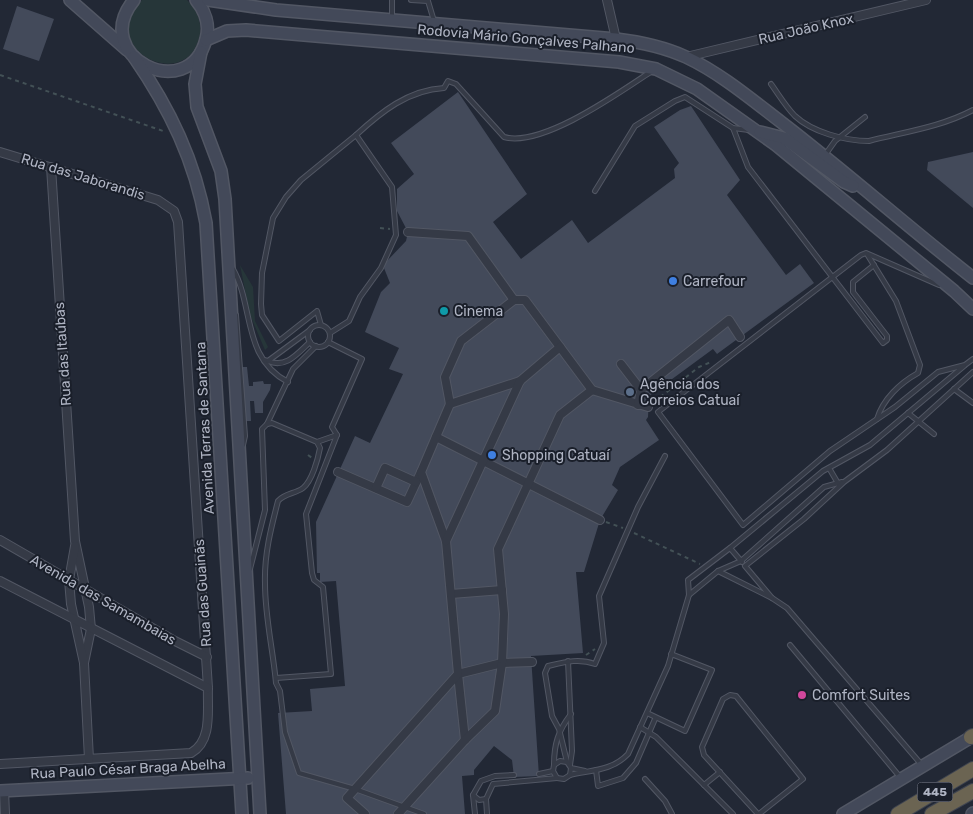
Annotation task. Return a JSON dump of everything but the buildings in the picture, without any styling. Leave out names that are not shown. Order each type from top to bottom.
[{"type":"highway","name":"445","points":[[898,814],[973,770]]},
{"type":"highway","name":"445","points":[[932,814],[973,791]]},
{"type":"main road","points":[[70,0],[146,67],[168,72],[183,68],[201,52]]},
{"type":"main road","points":[[131,54],[124,37],[124,22],[134,0]]},
{"type":"main road","points":[[196,0],[207,20],[206,40],[201,52],[195,96],[200,119],[217,160],[224,184],[260,814]]},
{"type":"main road","name":"Rodovia Mário Gonçalves Palhano","points":[[208,0],[275,5],[392,20],[643,42],[686,57],[723,79],[824,155],[973,278]]},
{"type":"main road","name":"Rodovia Mário Gonçalves Palhano","points":[[206,40],[228,30],[246,30],[619,62],[656,69],[692,86],[756,131],[829,188],[954,291],[973,309]]},
{"type":"main road","name":"Avenida Terras de Santana","points":[[131,54],[164,103],[182,137],[196,176],[208,236],[242,814]]},
{"type":"main road","points":[[756,131],[784,138],[844,182],[867,192]]},
{"type":"main road","points":[[899,246],[914,230]]},
{"type":"main road","points":[[843,814],[972,736]]},
{"type":"main road","name":"Rua Paulo César Braga Abelha","points":[[2,790],[257,777]]},
{"type":"street","points":[[607,0],[616,39]]},
{"type":"street","name":"Rua João Knox","points":[[686,57],[926,0]]},
{"type":"street","name":"Rua das Jaborandis","points":[[0,152],[166,204]]},
{"type":"street","name":"Rua das Itaúbas","points":[[51,167],[75,542],[86,590],[91,629],[84,662]]},
{"type":"street","name":"Rua das Guainãs","points":[[89,759],[191,753],[201,746],[206,735],[207,657],[178,222],[174,211],[166,204]]},
{"type":"street","points":[[408,232],[468,236],[514,300]]},
{"type":"street","points":[[338,472],[407,502],[450,404],[444,377],[461,341],[514,300],[525,300],[592,390],[648,407]]},
{"type":"street","points":[[638,404],[640,390],[729,320],[740,337]]},
{"type":"street","points":[[450,404],[520,381],[560,347]]},
{"type":"street","points":[[621,364],[640,390]]},
{"type":"street","points":[[446,541],[520,381]]},
{"type":"street","points":[[398,814],[465,740],[495,712],[502,663],[504,614],[498,549],[560,415],[592,390]]},
{"type":"street","points":[[436,437],[600,520]]},
{"type":"street","points":[[376,488],[385,468],[416,482]]},
{"type":"street","points":[[421,472],[446,541],[465,740]]},
{"type":"street","name":"Avenida das Samambaias","points":[[0,540],[175,642],[207,657]]},
{"type":"street","name":"Rua das Itaúbas","points":[[75,542],[69,580],[74,621],[84,662],[89,759]]},
{"type":"street","name":"Avenida das Samambaias","points":[[0,582],[208,688]]},
{"type":"street","points":[[451,594],[502,590]]},
{"type":"street","points":[[365,814],[347,798],[458,674],[502,663],[532,662]]},
{"type":"street","points":[[0,764],[89,759]]},
{"type":"street","points":[[2,790],[5,814]]},
{"type":"lane","points":[[392,0],[392,20]]},
{"type":"lane","points":[[411,0],[428,1],[435,24]]},
{"type":"lane","points":[[321,325],[317,311],[279,341],[261,310],[262,272],[273,218],[286,197],[301,180],[389,107],[415,94],[444,88],[448,81],[456,84],[504,137],[531,138],[578,117],[656,69]]},
{"type":"lane","points":[[771,84],[793,114],[803,122],[840,137],[869,141],[955,119],[973,110]]},
{"type":"lane","points":[[595,190],[635,126],[675,101],[685,97],[733,128],[756,131]]},
{"type":"lane","points":[[824,155],[840,137],[865,117]]},
{"type":"lane","points":[[733,128],[748,167],[883,344],[888,340],[886,336],[853,292],[852,286],[853,282],[874,265]]},
{"type":"lane","points":[[330,334],[349,321],[360,298],[381,268],[396,236],[397,222],[392,205],[390,182],[356,135]]},
{"type":"lane","points":[[866,253],[658,412],[743,525],[830,451],[877,419],[938,372],[965,365]]},
{"type":"lane","points":[[866,253],[954,291]]},
{"type":"lane","points":[[866,253],[896,301],[920,365],[918,373],[907,379],[881,405],[877,419]]},
{"type":"lane","points":[[229,261],[242,285],[250,328],[269,369],[288,382]]},
{"type":"lane","points":[[266,361],[315,326],[321,325],[327,328],[330,334],[328,342],[322,346],[316,346],[310,342]]},
{"type":"lane","points":[[310,330],[310,342]]},
{"type":"lane","points":[[266,361],[275,364],[282,363],[310,342]]},
{"type":"lane","points":[[328,342],[362,359],[332,427],[337,435]]},
{"type":"lane","points":[[248,578],[266,510],[262,430],[267,424],[295,366],[316,346]]},
{"type":"lane","points":[[488,814],[486,799],[493,784],[564,779],[570,775],[608,768],[621,761],[628,754],[671,654],[689,595],[688,580],[829,468],[862,450],[973,359]]},
{"type":"lane","points":[[745,566],[804,519],[839,485],[887,450],[973,372]]},
{"type":"lane","points":[[954,389],[973,404]]},
{"type":"lane","points":[[908,413],[934,434]]},
{"type":"lane","points":[[267,424],[276,424],[317,442],[337,435]]},
{"type":"lane","points":[[276,678],[331,674],[323,587],[314,580],[312,573],[306,514],[337,435]]},
{"type":"lane","points":[[317,442],[320,451],[308,482],[303,488],[281,497],[268,540],[265,584],[276,678],[285,732],[299,773],[355,789],[424,814]]},
{"type":"lane","points":[[570,775],[559,729],[552,716],[545,673],[548,666],[568,661],[584,660],[596,664],[604,643],[599,596],[638,507],[665,456]]},
{"type":"lane","points":[[829,468],[839,485]]},
{"type":"lane","points":[[689,595],[718,572],[741,561],[824,487],[839,485]]},
{"type":"lane","points":[[730,548],[772,598]]},
{"type":"lane","points":[[718,572],[772,598],[787,608],[922,766]]},
{"type":"lane","points":[[790,645],[901,779]]},
{"type":"lane","points":[[647,713],[655,719],[685,731],[712,670],[671,654]]},
{"type":"lane","points":[[568,661],[572,752],[569,765]]},
{"type":"lane","points":[[730,695],[736,696],[803,779],[758,814],[720,772],[704,755],[702,747],[723,699],[730,695]]},
{"type":"lane","points":[[557,778],[553,771],[554,748],[559,729],[571,714]]},
{"type":"lane","points":[[596,770],[598,786],[623,778],[636,763],[655,719]]},
{"type":"lane","points":[[640,727],[656,737],[733,814]]},
{"type":"lane","points":[[554,765],[560,761],[587,771]]},
{"type":"lane","points":[[539,774],[553,771]]},
{"type":"lane","points":[[704,785],[720,772]]},
{"type":"lane","points":[[474,814],[473,795],[481,781],[495,776],[514,775]]},
{"type":"lane","points":[[645,779],[666,801],[672,814]]},
{"type":"lane","points":[[473,795],[479,800],[486,799]]},
{"type":"path","points":[[0,75],[182,137]]},
{"type":"path","points":[[648,407],[699,367],[715,360]]},
{"type":"path","points":[[600,520],[629,530],[705,566]]},
{"type":"shaded area","points":[[142,0],[187,0],[196,11],[200,24],[200,34],[192,52],[179,62],[164,63],[148,59],[136,49],[129,35],[130,18]]},
{"type":"shaded area","points":[[240,265],[253,287],[255,321],[268,347],[265,350],[250,315]]},
{"type":"place","name":"Carrefour","points":[[673,281]]},
{"type":"place","name":"Cinema","points":[[444,311]]},
{"type":"place","name":"Agência dos Correios Catuaí","points":[[630,392]]},
{"type":"place","name":"Shopping Catuaí","points":[[492,455]]},
{"type":"place","name":"Comfort Suites","points":[[802,695]]}]
